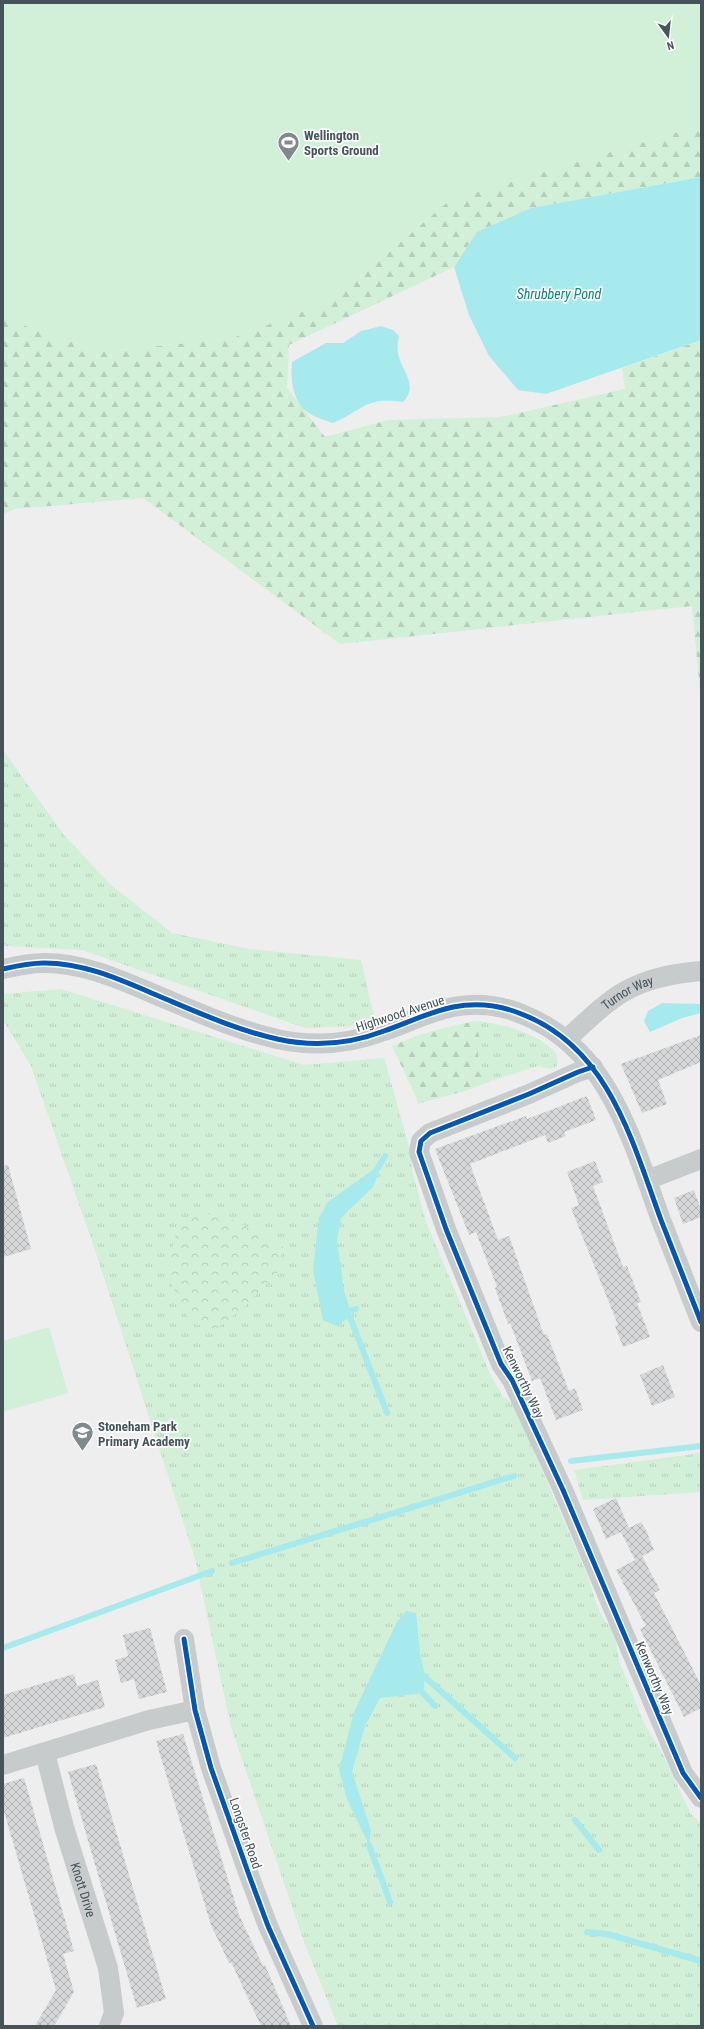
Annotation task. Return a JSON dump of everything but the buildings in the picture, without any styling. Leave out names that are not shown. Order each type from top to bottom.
[{"type":"street","name":"Highwood Avenue","points":[[3,969],[45,963],[95,971],[126,982],[229,1025],[264,1036],[304,1044],[337,1042],[366,1037],[433,1012],[469,1004],[497,1006],[514,1011],[544,1024],[567,1040],[593,1067],[611,1094],[647,1180],[701,1322]]},
{"type":"street","name":"Turnor Way","points":[[567,1040],[609,1001],[642,982],[673,974],[701,971]]},
{"type":"street","name":"Kenworthy Way","points":[[593,1067],[430,1133],[421,1141],[419,1152],[446,1229],[501,1364],[512,1380],[563,1490],[683,1772],[701,1798]]},
{"type":"street","points":[[647,1180],[701,1159]]},
{"type":"street","name":"Longster Road","points":[[184,1639],[195,1710],[211,1768],[248,1875],[268,1926],[313,2026]]},
{"type":"street","points":[[3,1764],[150,1720],[195,1710]]},
{"type":"street","name":"Knott Drive","points":[[45,1752],[64,1827],[108,1968],[114,2013],[109,2026]]},
{"type":"green space","name":"Wellington Sports Ground","points":[[3,3],[701,3],[701,125],[450,200],[331,301],[232,338],[101,352],[3,318]]},
{"type":"green space","points":[[701,125],[701,177],[531,208],[477,232],[454,267],[289,345],[287,388],[325,437],[388,420],[501,417],[625,389],[622,368],[701,340],[701,702],[692,606],[340,644],[143,498],[15,509],[3,514],[3,318],[101,352],[232,338],[331,301],[450,200]]},
{"type":"green space","points":[[3,750],[64,835],[111,885],[172,933],[250,949],[361,960],[376,1025],[305,1028],[82,950],[5,946],[3,942]]},
{"type":"green space","points":[[61,989],[304,1065],[384,1058],[410,1150],[413,1174],[426,1222],[492,1378],[503,1396],[514,1405],[589,1579],[596,1603],[604,1620],[614,1630],[619,1661],[644,1723],[662,1753],[691,1814],[701,1824],[701,2026],[338,2026],[304,1942],[231,1727],[195,1559],[97,1256],[31,1066],[3,1020],[3,994]]},
{"type":"green space","points":[[476,1021],[498,1024],[520,1030],[540,1040],[557,1054],[557,1066],[550,1069],[538,1066],[491,1081],[479,1064],[478,1052],[480,1040]]},
{"type":"green space","points":[[476,1021],[480,1040],[478,1052],[479,1064],[491,1081],[465,1091],[417,1104],[417,1099],[392,1046],[423,1034]]},
{"type":"green space","points":[[198,1214],[222,1214],[283,1247],[277,1273],[243,1308],[216,1329],[191,1323],[166,1273],[176,1233]]},
{"type":"green space","points":[[49,1327],[68,1393],[3,1412],[3,1341]]},
{"type":"green space","points":[[701,1453],[701,1492],[583,1500],[574,1470]]},
{"type":"water","name":"Shrubbery Pond","points":[[701,177],[701,340],[546,394],[518,390],[489,356],[469,315],[454,267],[477,232],[531,208]]},
{"type":"water","points":[[381,326],[393,330],[399,336],[399,359],[408,377],[410,389],[403,402],[375,402],[333,423],[315,416],[304,409],[299,404],[292,383],[292,362],[326,343],[343,343],[361,331]]},
{"type":"water","points":[[662,1003],[701,1004],[701,1013],[682,1018],[650,1032],[644,1021],[648,1011]]},
{"type":"water","points":[[374,1169],[379,1173],[373,1187],[341,1218],[337,1240],[344,1291],[352,1316],[336,1326],[323,1320],[313,1270],[319,1218],[328,1202]]},
{"type":"water","points":[[406,1611],[416,1613],[420,1653],[425,1677],[423,1693],[380,1698],[365,1726],[352,1772],[371,1830],[369,1845],[347,1799],[339,1770],[354,1712],[397,1622]]},
{"type":"waterway","points":[[376,1171],[385,1156]]},
{"type":"waterway","points":[[350,1311],[356,1309]]},
{"type":"waterway","points":[[350,1317],[387,1413]]},
{"type":"waterway","points":[[571,1461],[701,1446]]},
{"type":"waterway","points":[[232,1563],[514,1476]]},
{"type":"waterway","points":[[3,1648],[212,1571]]},
{"type":"waterway","points":[[425,1677],[515,1758]]},
{"type":"waterway","points":[[423,1693],[435,1706]]},
{"type":"waterway","points":[[575,1820],[599,1850]]},
{"type":"waterway","points":[[369,1845],[390,1902]]},
{"type":"waterway","points":[[587,1932],[607,1934],[701,1961]]},
{"type":"cycle path","points":[[3,969],[28,964],[44,963],[75,966],[118,979],[233,1026],[277,1039],[304,1043],[331,1043],[358,1039],[435,1012],[462,1005],[489,1005],[524,1015],[553,1030],[577,1050],[597,1074],[614,1101],[639,1159],[701,1322]]},
{"type":"cycle path","points":[[593,1067],[430,1133],[421,1141],[419,1152],[446,1229],[501,1364],[512,1380],[563,1490],[683,1773],[701,1798]]},
{"type":"cycle path","points":[[184,1639],[195,1710],[211,1768],[268,1926],[313,2026]]},
{"type":"place","name":"Wellington Sports Ground","points":[[289,162]]},
{"type":"place","name":"Stoneham Park Primary Academy","points":[[82,1452]]}]
